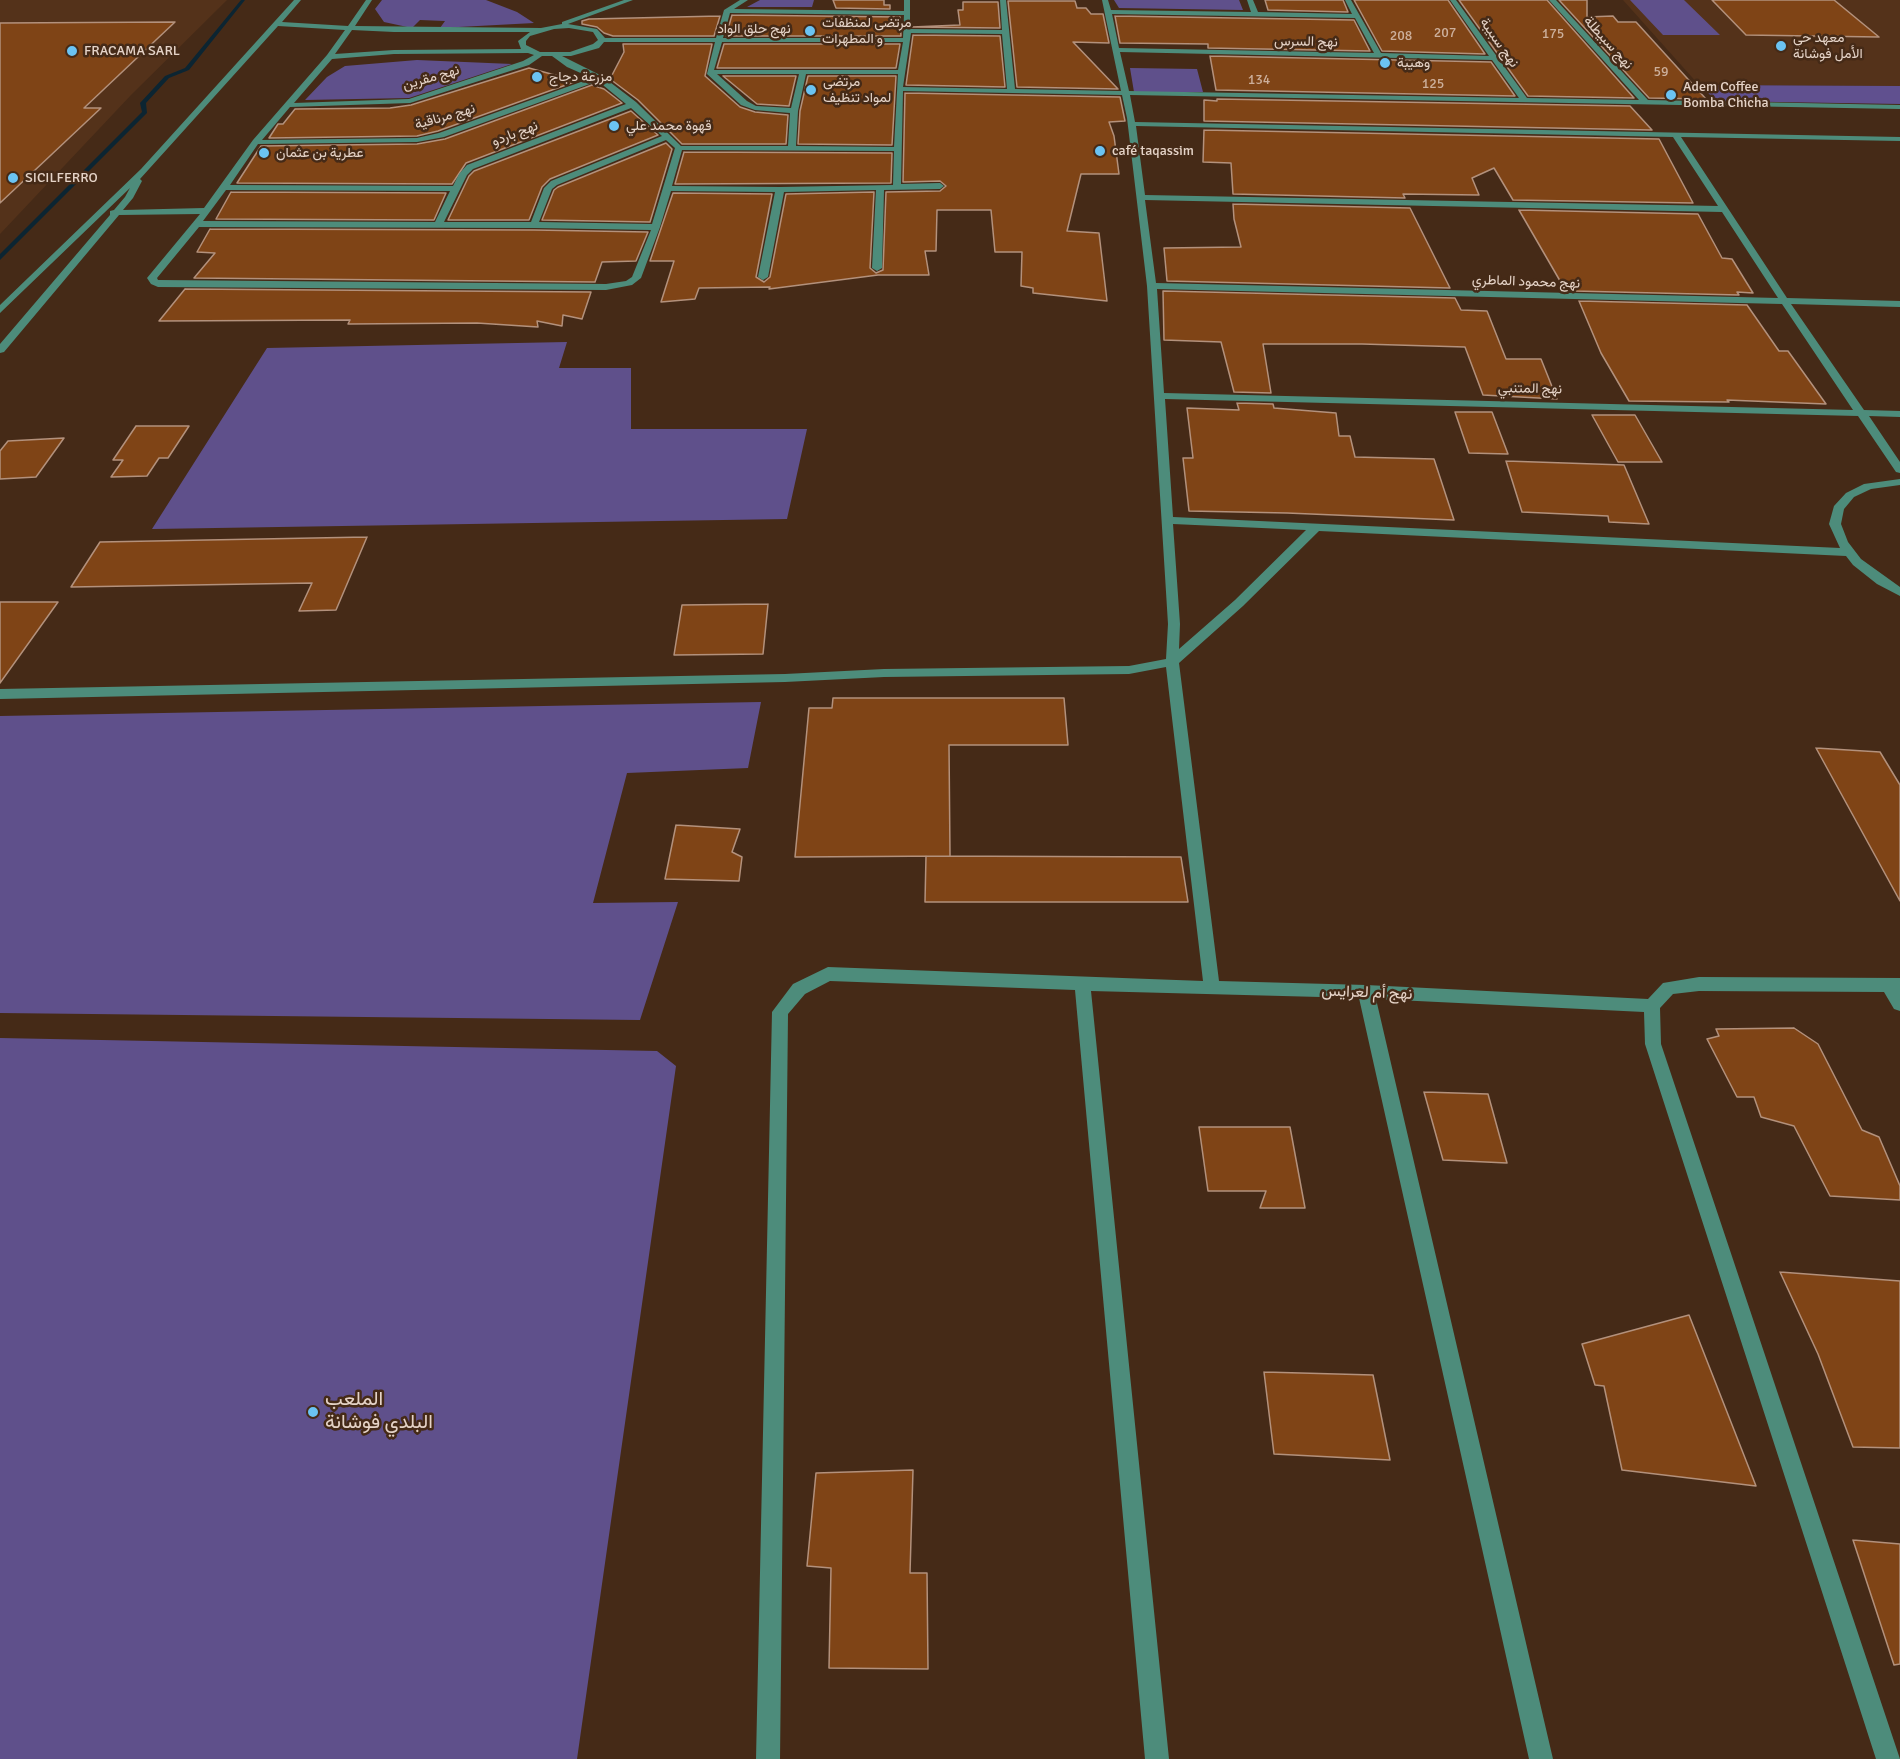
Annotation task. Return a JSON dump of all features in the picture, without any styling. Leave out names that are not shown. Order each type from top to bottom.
[{"type":"street","points":[[0,310],[144,171],[298,0]]},
{"type":"street","points":[[369,0],[330,57],[256,142],[206,211],[152,278],[158,284],[619,285],[636,278],[656,228],[679,148]]},
{"type":"street","points":[[598,0],[613,6]]},
{"type":"street","points":[[276,24],[350,28],[539,30],[630,0]]},
{"type":"street","points":[[724,0],[742,2]]},
{"type":"street","points":[[897,186],[899,89],[907,35],[907,0]]},
{"type":"street","points":[[1003,0],[1011,91]]},
{"type":"street","points":[[1105,0],[1132,124],[1152,286],[1174,624],[1172,662],[1212,988]]},
{"type":"street","points":[[1250,0],[1255,15]]},
{"type":"street","points":[[1348,0],[1379,56]]},
{"type":"street","name":"نهج سبيبة","points":[[1453,0],[1525,101]]},
{"type":"street","name":"نهج سبيطلة","points":[[1552,0],[1646,103]]},
{"type":"street","points":[[710,72],[727,11],[742,2]]},
{"type":"street","points":[[727,11],[820,9],[907,13]]},
{"type":"street","points":[[1108,12],[1357,16]]},
{"type":"street","points":[[330,57],[394,52],[528,51],[555,55],[585,51],[602,40],[601,35],[595,30],[553,27]]},
{"type":"street","points":[[528,51],[522,46],[522,40],[539,30]]},
{"type":"street","name":"نهج حلق الواد","points":[[602,40],[718,41],[1005,32]]},
{"type":"street","name":"نهج السرس","points":[[1116,50],[1494,58]]},
{"type":"street","name":"نهج مقرين","points":[[289,105],[410,101],[526,63],[540,54]]},
{"type":"street","points":[[555,55],[570,65],[599,78],[633,104],[679,148],[899,149]]},
{"type":"street","points":[[710,72],[900,72]]},
{"type":"street","points":[[710,72],[744,103],[755,108],[794,111]]},
{"type":"street","points":[[792,150],[794,111],[803,72]]},
{"type":"street","name":"نهج مرناقية","points":[[256,142],[417,140],[441,135],[599,78]]},
{"type":"street","points":[[899,89],[1900,107]]},
{"type":"street","name":"نهج باردو","points":[[438,226],[466,170],[476,164],[633,104]]},
{"type":"street","points":[[1132,124],[1900,139]]},
{"type":"street","points":[[1676,135],[1785,302],[1900,470]]},
{"type":"street","points":[[534,225],[548,188],[554,183],[668,136]]},
{"type":"street","points":[[0,350],[129,198],[144,171]]},
{"type":"street","points":[[667,188],[780,190],[940,186]]},
{"type":"street","points":[[223,187],[456,189]]},
{"type":"street","points":[[877,268],[880,187]]},
{"type":"street","points":[[763,277],[780,190]]},
{"type":"street","points":[[1141,196],[1725,209]]},
{"type":"street","points":[[98,213],[206,211]]},
{"type":"street","points":[[196,224],[534,225],[656,228]]},
{"type":"street","name":"نهج محمود الماطري","points":[[1152,286],[1900,304]]},
{"type":"street","name":"نهج المتنبي","points":[[1158,396],[1900,414]]},
{"type":"street","points":[[1900,482],[1868,486],[1858,490],[1843,501],[1836,516],[1838,533],[1849,552],[1868,571],[1900,592]]},
{"type":"street","points":[[1167,520],[1849,552]]},
{"type":"street","points":[[0,694],[761,679],[884,673],[1129,670],[1172,662],[1239,603],[1316,527]]},
{"type":"street","name":"نهج أم لعرايس","points":[[768,1759],[780,1012],[800,989],[828,974],[1366,992],[1652,1006]]},
{"type":"street","points":[[1082,984],[1157,1759]]},
{"type":"street","points":[[1888,1759],[1653,1044],[1652,1006],[1669,988],[1699,984],[1895,985],[1900,1004]]},
{"type":"street","points":[[1366,992],[1541,1759]]},
{"type":"shaded area","points":[[0,0],[227,0],[131,95],[0,234]]},
{"type":"shaded area","points":[[382,0],[486,0],[517,12],[534,23],[440,28],[445,21],[420,20],[412,28],[384,22],[375,9]]},
{"type":"shaded area","points":[[760,0],[814,0],[812,7],[747,7]]},
{"type":"shaded area","points":[[1114,0],[1239,0],[1243,10],[1119,8]]},
{"type":"shaded area","name":"معهد حي الأمل فوشانة","points":[[1623,0],[1900,0],[1900,86],[1699,85]]},
{"type":"shaded area","points":[[1630,0],[1684,0],[1720,35],[1663,35]]},
{"type":"shaded area","points":[[417,60],[512,64],[409,98],[305,100],[327,77],[345,66]]},
{"type":"shaded area","points":[[1130,68],[1197,69],[1203,92],[1134,92]]},
{"type":"shaded area","points":[[1699,85],[1900,86],[1900,104],[1717,101]]},
{"type":"shaded area","points":[[567,342],[559,368],[631,368],[631,429],[807,429],[787,519],[152,529],[267,348]]},
{"type":"shaded area","points":[[761,702],[748,768],[627,773],[593,903],[678,902],[640,1020],[0,1013],[0,716]]},
{"type":"shaded area","name":"الملعب البلدي فوشانة","points":[[0,1038],[657,1051],[676,1066],[577,1759],[0,1759]]},
{"type":"building","points":[[833,0],[884,0],[884,5],[890,5],[890,9],[836,8]]},
{"type":"building","points":[[1265,0],[1343,0],[1348,12],[1268,10]]},
{"type":"building","points":[[1354,0],[1448,0],[1485,54],[1382,51]]},
{"type":"building","points":[[1459,0],[1547,0],[1634,98],[1528,96]]},
{"type":"building","points":[[1559,0],[1587,0],[1587,17],[1613,16],[1618,22],[1636,22],[1706,99],[1649,98]]},
{"type":"building","points":[[1712,0],[1834,0],[1879,37],[1746,35]]},
{"type":"building","points":[[1008,1],[1075,1],[1077,8],[1086,8],[1091,14],[1103,14],[1109,43],[1073,42],[1118,89],[1017,87]]},
{"type":"building","points":[[963,2],[998,2],[1000,28],[912,27],[960,25],[958,10],[963,10]]},
{"type":"building","points":[[732,15],[900,17],[901,36],[726,36]]},
{"type":"building","points":[[720,16],[714,36],[613,36],[597,27],[582,24],[582,21],[589,19]]},
{"type":"building","points":[[1115,16],[1354,20],[1370,51],[1208,48],[1208,44],[1120,43]]},
{"type":"building","points":[[175,22],[84,108],[101,108],[0,203],[0,23]]},
{"type":"building","points":[[913,35],[1000,36],[1005,87],[906,85]]},
{"type":"building","points":[[623,44],[712,44],[705,76],[740,107],[755,112],[788,115],[786,144],[682,144],[638,100],[610,79],[624,52]]},
{"type":"building","points":[[724,44],[900,44],[896,68],[717,68]]},
{"type":"building","points":[[1210,56],[1491,62],[1515,96],[1216,90]]},
{"type":"building","points":[[529,68],[577,81],[438,131],[417,136],[269,138],[278,124],[283,124],[295,109],[390,108],[411,105]]},
{"type":"building","points":[[723,76],[796,76],[789,106],[757,104]]},
{"type":"building","points":[[808,76],[896,76],[892,145],[798,144],[800,111]]},
{"type":"building","points":[[592,85],[604,89],[622,103],[466,163],[452,184],[237,183],[261,146],[417,144],[445,139]]},
{"type":"building","points":[[905,93],[1120,97],[1125,121],[1109,122],[1114,136],[1119,174],[1081,174],[1067,231],[1099,233],[1107,301],[1033,293],[1033,288],[1021,286],[1022,252],[995,252],[991,210],[937,210],[936,251],[925,251],[929,275],[878,275],[769,289],[770,287],[699,288],[695,299],[661,302],[674,261],[650,261],[673,193],[772,194],[756,277],[764,282],[770,277],[786,194],[874,192],[870,268],[876,273],[883,270],[886,192],[940,191],[946,186],[940,181],[903,182]]},
{"type":"building","points":[[1217,99],[1630,106],[1652,130],[1204,121],[1204,100],[1217,101]]},
{"type":"building","points":[[631,111],[658,135],[550,179],[542,187],[529,220],[448,220],[469,176],[474,171]]},
{"type":"building","points":[[1204,130],[1659,139],[1693,203],[1513,200],[1494,168],[1472,178],[1479,195],[1403,194],[1405,198],[1233,194],[1231,163],[1203,162]]},
{"type":"building","points":[[666,143],[672,149],[650,222],[542,220],[554,190],[558,187]]},
{"type":"building","points":[[684,152],[892,153],[891,183],[675,184]]},
{"type":"building","points":[[231,192],[446,193],[434,220],[216,219]]},
{"type":"building","points":[[1233,204],[1410,208],[1450,288],[1167,281],[1164,248],[1241,247]]},
{"type":"building","points":[[1519,210],[1698,214],[1722,258],[1732,259],[1753,293],[1737,292],[1739,295],[1574,291],[1572,286],[1563,286]]},
{"type":"building","points":[[210,229],[648,232],[636,261],[602,262],[595,282],[194,278],[215,253],[197,252]]},
{"type":"building","points":[[185,289],[591,292],[582,319],[563,315],[562,326],[537,321],[538,327],[477,323],[348,324],[350,320],[159,321]]},
{"type":"building","points":[[1163,291],[1455,298],[1461,310],[1487,311],[1506,359],[1541,359],[1557,399],[1483,395],[1465,347],[1362,344],[1263,344],[1271,393],[1234,392],[1221,342],[1164,340]]},
{"type":"building","points":[[1579,301],[1747,305],[1779,351],[1788,351],[1826,404],[1727,400],[1729,402],[1629,401],[1601,353]]},
{"type":"building","points":[[1237,403],[1273,404],[1274,408],[1336,413],[1339,436],[1350,436],[1355,457],[1434,459],[1454,520],[1189,511],[1183,458],[1193,458],[1187,408],[1239,410]]},
{"type":"building","points":[[1455,412],[1492,412],[1508,454],[1469,453]]},
{"type":"building","points":[[1592,415],[1635,415],[1662,462],[1618,462]]},
{"type":"building","points":[[136,426],[189,426],[168,458],[159,458],[147,476],[111,477],[123,460],[113,460]]},
{"type":"building","points":[[64,438],[36,477],[0,479],[0,451],[8,441]]},
{"type":"building","points":[[1506,461],[1624,465],[1649,524],[1609,522],[1608,516],[1522,512]]},
{"type":"building","points":[[367,537],[336,610],[299,611],[312,583],[71,587],[100,542]]},
{"type":"building","points":[[0,602],[58,602],[0,683]]},
{"type":"building","points":[[768,604],[763,654],[674,655],[682,605]]},
{"type":"building","points":[[833,698],[1064,698],[1068,745],[949,745],[950,856],[795,857],[809,708],[832,708]]},
{"type":"building","points":[[1816,748],[1880,752],[1900,785],[1900,901]]},
{"type":"building","points":[[676,825],[740,829],[732,852],[742,857],[739,881],[665,879]]},
{"type":"building","points":[[926,856],[1181,857],[1188,902],[925,902]]},
{"type":"building","points":[[1794,1028],[1818,1044],[1862,1130],[1879,1137],[1900,1186],[1900,1200],[1830,1196],[1794,1126],[1761,1117],[1754,1097],[1737,1097],[1707,1039],[1719,1036],[1716,1029]]},
{"type":"building","points":[[1424,1092],[1488,1094],[1507,1163],[1443,1160]]},
{"type":"building","points":[[1199,1127],[1290,1127],[1305,1208],[1260,1208],[1266,1191],[1208,1191]]},
{"type":"building","points":[[1780,1272],[1900,1281],[1900,1448],[1853,1447],[1818,1354]]},
{"type":"building","points":[[1689,1315],[1756,1486],[1622,1470],[1604,1386],[1595,1385],[1582,1344]]},
{"type":"building","points":[[1264,1372],[1373,1375],[1390,1460],[1274,1454]]},
{"type":"building","points":[[913,1470],[910,1573],[927,1573],[928,1669],[829,1668],[831,1568],[807,1566],[816,1473]]},
{"type":"building","points":[[1853,1540],[1900,1544],[1900,1664],[1894,1665]]},
{"type":"waterway","points":[[0,258],[145,112],[143,103],[167,77],[187,69],[243,0]]},
{"type":"place","name":"مرتضى لمنظفات و المطهرات","points":[[810,31]]},
{"type":"place","name":"معهد حي الأمل فوشانة","points":[[1781,46]]},
{"type":"place","name":"FRACAMA SARL","points":[[72,51]]},
{"type":"place","name":"وهيبة","points":[[1385,63]]},
{"type":"place","name":"مزرعة دجاج","points":[[537,77]]},
{"type":"place","name":"مرتضى لمواد تنظيف","points":[[811,90]]},
{"type":"place","name":"Adem Coffee Bomba Chicha","points":[[1671,95]]},
{"type":"place","name":"قهوة محمد علي","points":[[614,126]]},
{"type":"place","name":"café taqassim","points":[[1100,151]]},
{"type":"place","name":"عطرية بن عثمان","points":[[264,153]]},
{"type":"place","name":"SICILFERRO","points":[[13,178]]},
{"type":"place","name":"الملعب البلدي فوشانة","points":[[313,1412]]}]
